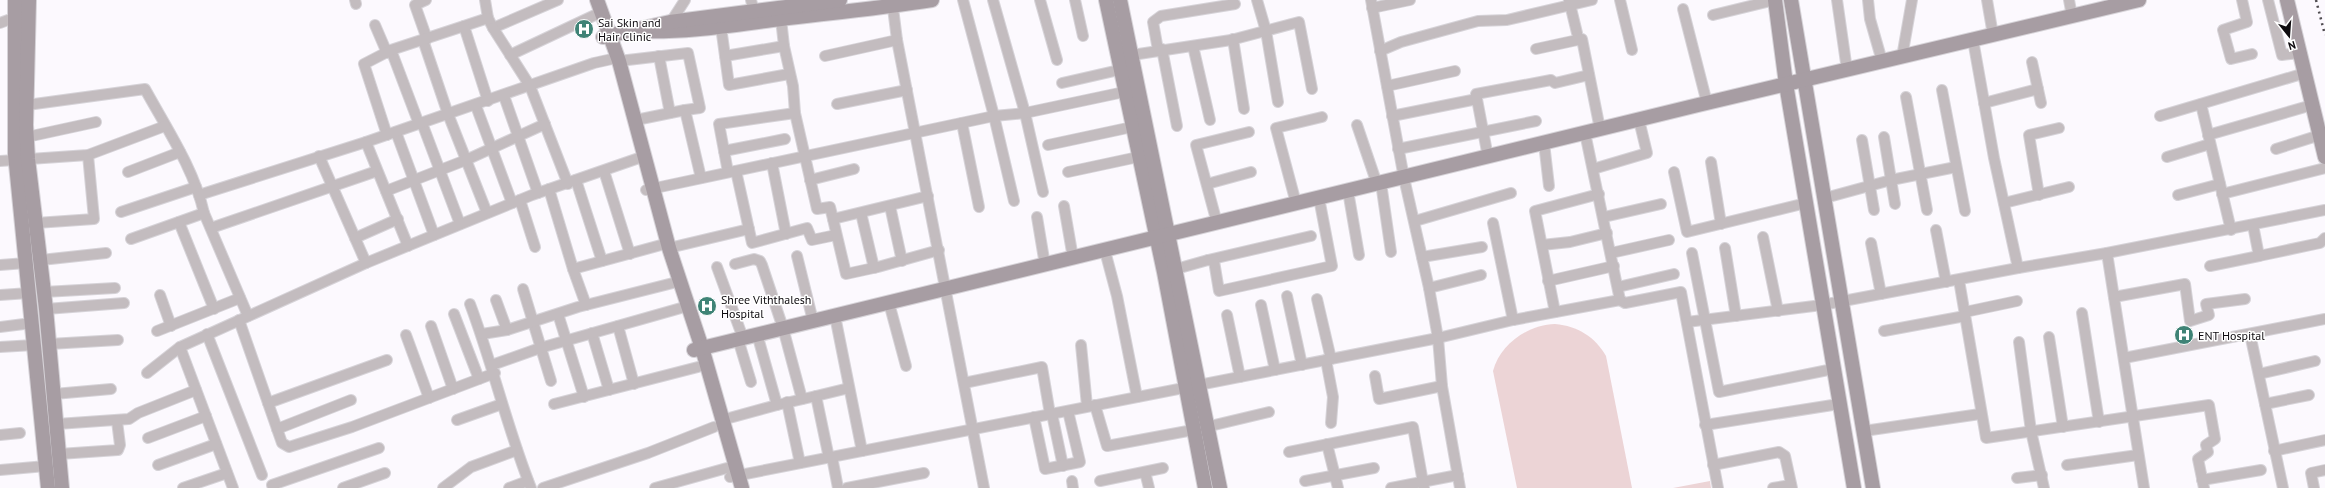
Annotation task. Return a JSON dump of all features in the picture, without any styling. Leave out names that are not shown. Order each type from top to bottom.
[{"type":"street","points":[[15,0],[26,263],[48,488]]},
{"type":"street","points":[[29,0],[27,137],[22,159],[36,223],[41,260],[62,488]]},
{"type":"street","points":[[426,0],[415,5],[425,40],[448,114],[487,213]]},
{"type":"street","points":[[484,0],[488,18],[493,28],[530,86],[545,124],[572,182],[602,261]]},
{"type":"street","points":[[493,28],[558,0]]},
{"type":"street","points":[[590,0],[595,15],[607,37]]},
{"type":"street","points":[[597,0],[607,37],[636,120],[650,189],[673,283],[681,308],[698,349],[698,367],[718,423]]},
{"type":"street","points":[[668,27],[685,0]]},
{"type":"street","points":[[668,27],[721,27],[782,9],[814,2],[840,0]]},
{"type":"street","points":[[607,37],[668,27],[752,6],[782,9],[932,0]]},
{"type":"street","points":[[963,0],[994,116],[1014,200]]},
{"type":"street","points":[[993,0],[1025,113],[1043,192]]},
{"type":"street","points":[[1040,0],[1057,60]]},
{"type":"street","points":[[1075,0],[1083,36]]},
{"type":"street","points":[[1106,0],[1119,70],[1138,157],[1161,236],[1169,271],[1199,428],[1204,488]]},
{"type":"street","points":[[1120,0],[1132,55],[1161,236]]},
{"type":"street","points":[[1258,0],[1266,31],[1278,102]]},
{"type":"street","points":[[1410,0],[1372,4],[1398,149],[1429,288],[1438,338],[1442,386],[1460,488]]},
{"type":"street","points":[[1380,51],[1401,42],[1478,21],[1507,20],[1570,2],[1592,0]]},
{"type":"street","points":[[1620,0],[1632,50]]},
{"type":"street","points":[[1713,15],[1775,0],[1786,84],[1854,488]]},
{"type":"street","points":[[1792,0],[1873,488]]},
{"type":"street","points":[[1837,0],[1847,70]]},
{"type":"street","points":[[1868,0],[1870,19],[1882,61]]},
{"type":"street","points":[[1902,57],[1912,0]]},
{"type":"street","points":[[1987,0],[1993,35]]},
{"type":"street","points":[[2069,0],[2072,16]]},
{"type":"street","points":[[698,349],[1707,103],[2072,16],[2115,3],[2139,0]]},
{"type":"street","points":[[2242,0],[2247,22],[2223,30],[2231,59],[2252,54]]},
{"type":"street","points":[[2268,0],[2282,55],[2300,53]]},
{"type":"street","points":[[2287,0],[2325,157]]},
{"type":"street","points":[[1570,2],[1577,33]]},
{"type":"street","points":[[892,3],[897,40],[947,289],[984,488]]},
{"type":"street","points":[[1177,126],[1153,22],[1161,16],[1235,4]]},
{"type":"street","points":[[782,9],[784,46],[789,74],[793,86],[795,114],[816,209],[830,207],[846,274],[902,261],[939,250]]},
{"type":"street","points":[[1683,9],[1707,103]]},
{"type":"street","points":[[510,55],[595,15]]},
{"type":"street","points":[[0,23],[16,17]]},
{"type":"street","points":[[434,235],[413,178],[392,133],[364,64],[389,52],[488,18]]},
{"type":"street","points":[[1132,55],[1160,49],[1193,46],[1233,39],[1299,22],[1312,89]]},
{"type":"street","points":[[375,25],[389,52],[420,123],[440,170],[460,224]]},
{"type":"street","points":[[464,26],[488,101]]},
{"type":"street","points":[[721,27],[729,85],[789,74]]},
{"type":"street","points":[[1233,39],[1244,109]]},
{"type":"street","points":[[825,56],[897,40]]},
{"type":"street","points":[[1536,49],[1582,40],[1600,129]]},
{"type":"street","points":[[1972,40],[2018,268]]},
{"type":"street","points":[[725,56],[784,46]]},
{"type":"street","points":[[1193,46],[1210,120]]},
{"type":"street","points":[[121,212],[366,142],[420,123],[476,106],[594,63],[688,53],[700,108],[670,112],[636,120]]},
{"type":"street","points":[[659,56],[670,112]]},
{"type":"street","points":[[616,60],[639,158],[650,189]]},
{"type":"street","points":[[2032,62],[2041,102]]},
{"type":"street","points":[[1062,83],[1119,70]]},
{"type":"street","points":[[1387,86],[1455,71]]},
{"type":"street","points":[[2160,116],[2304,73]]},
{"type":"street","points":[[1488,157],[1476,94],[1550,80],[1555,83],[1589,75]]},
{"type":"street","points":[[1984,103],[2038,89]]},
{"type":"street","points":[[27,105],[144,90],[180,152],[240,298],[243,318],[268,403],[282,443],[285,446],[293,447],[453,389],[479,379],[493,369],[540,348],[681,308]]},
{"type":"street","points":[[837,104],[907,90]]},
{"type":"street","points":[[1942,90],[1965,211]]},
{"type":"street","points":[[650,189],[994,116],[1025,113],[1124,92]]},
{"type":"street","points":[[504,96],[538,193]]},
{"type":"street","points":[[1906,98],[1922,174],[1927,210]]},
{"type":"street","points":[[1392,116],[1477,99]]},
{"type":"street","points":[[2200,104],[2231,230]]},
{"type":"street","points":[[2167,157],[2209,140],[2312,105]]},
{"type":"street","points":[[476,106],[492,149],[535,247]]},
{"type":"street","points":[[684,110],[701,178]]},
{"type":"street","points":[[795,114],[719,124],[724,151],[732,171],[752,243],[807,228],[812,240],[836,235]]},
{"type":"street","points":[[1296,204],[1276,128],[1322,117]]},
{"type":"street","points":[[1593,169],[1647,153],[1639,120]]},
{"type":"street","points":[[1398,149],[1483,130],[1536,121]]},
{"type":"street","points":[[27,137],[96,122]]},
{"type":"street","points":[[962,123],[979,207]]},
{"type":"street","points":[[386,190],[413,178],[466,160],[545,124]]},
{"type":"street","points":[[1357,125],[1379,184],[1391,252]]},
{"type":"street","points":[[0,161],[88,155],[165,126]]},
{"type":"street","points":[[1048,144],[1132,127]]},
{"type":"street","points":[[2039,195],[2029,135],[2059,128]]},
{"type":"street","points":[[1217,223],[1196,145],[1249,132]]},
{"type":"street","points":[[1585,133],[1604,217],[1620,300]]},
{"type":"street","points":[[2276,149],[2320,135]]},
{"type":"street","points":[[1884,137],[1895,204]]},
{"type":"street","points":[[724,151],[785,139]]},
{"type":"street","points":[[1862,140],[1874,210]]},
{"type":"street","points":[[366,142],[408,246]]},
{"type":"street","points":[[1544,143],[1549,186]]},
{"type":"street","points":[[128,172],[180,152]]},
{"type":"street","points":[[36,223],[94,219],[88,155]]},
{"type":"street","points":[[319,156],[366,263]]},
{"type":"street","points":[[1068,172],[1138,157]]},
{"type":"street","points":[[148,374],[180,347],[366,263],[516,201],[639,158]]},
{"type":"street","points":[[1711,162],[1721,224]]},
{"type":"street","points":[[772,163],[786,234]]},
{"type":"street","points":[[1825,198],[1890,180],[1956,167]]},
{"type":"street","points":[[2222,194],[2325,168]]},
{"type":"street","points":[[810,180],[854,169]]},
{"type":"street","points":[[211,228],[377,171]]},
{"type":"street","points":[[604,171],[630,254]]},
{"type":"street","points":[[1207,184],[1251,172]]},
{"type":"street","points":[[1674,172],[1687,232],[1806,203]]},
{"type":"street","points":[[2178,195],[2220,184]]},
{"type":"street","points":[[2004,203],[2069,187]]},
{"type":"street","points":[[549,189],[573,269],[586,305]]},
{"type":"street","points":[[1348,191],[1359,255]]},
{"type":"street","points":[[1415,221],[1511,193]]},
{"type":"street","points":[[1555,312],[1535,211],[1599,194]]},
{"type":"street","points":[[833,219],[928,196]]},
{"type":"street","points":[[1208,260],[1214,261],[1219,291],[1332,266],[1319,198]]},
{"type":"street","points":[[1604,217],[1661,204]]},
{"type":"street","points":[[890,206],[902,261]]},
{"type":"street","points":[[1064,206],[1073,258]]},
{"type":"street","points":[[1687,322],[1842,302],[2018,268],[2231,230],[2325,210]]},
{"type":"street","points":[[131,239],[204,213]]},
{"type":"street","points":[[861,213],[874,268]]},
{"type":"street","points":[[1037,217],[1045,265]]},
{"type":"street","points":[[355,238],[398,219]]},
{"type":"street","points":[[179,222],[214,309]]},
{"type":"street","points":[[1493,223],[1513,320]]},
{"type":"street","points":[[2253,225],[2259,256]]},
{"type":"street","points":[[573,269],[665,246],[749,229]]},
{"type":"street","points":[[1936,230],[1946,282]]},
{"type":"street","points":[[1542,245],[1570,242],[1607,233]]},
{"type":"street","points":[[1169,271],[1208,260],[1311,236]]},
{"type":"street","points":[[1762,237],[1778,311]]},
{"type":"street","points":[[2210,266],[2320,243],[2325,238]]},
{"type":"street","points":[[1611,253],[1669,240]]},
{"type":"street","points":[[1871,243],[1881,294]]},
{"type":"street","points":[[665,246],[698,349],[734,479]]},
{"type":"street","points":[[1422,257],[1482,247]]},
{"type":"street","points":[[1725,248],[1736,316]]},
{"type":"street","points":[[1105,251],[1117,296],[1137,397]]},
{"type":"street","points":[[41,260],[106,253]]},
{"type":"street","points":[[1692,253],[1720,392],[1833,369]]},
{"type":"street","points":[[2107,253],[2144,488]]},
{"type":"street","points":[[797,256],[814,321]]},
{"type":"street","points":[[735,264],[754,259],[760,261],[783,328],[802,399]]},
{"type":"street","points":[[0,265],[26,263]]},
{"type":"street","points":[[1548,281],[1614,266]]},
{"type":"street","points":[[717,267],[741,338],[751,382]]},
{"type":"street","points":[[1429,288],[1481,274]]},
{"type":"street","points":[[1618,287],[1674,274]]},
{"type":"street","points":[[1959,280],[1980,414],[1986,438],[2133,418],[2209,405],[2215,440],[2206,445],[2208,452],[2198,459],[2203,484],[2261,470]]},
{"type":"street","points":[[482,334],[507,330],[586,305],[673,283]]},
{"type":"street","points":[[2114,297],[2185,284],[2190,321],[2209,315],[2206,304],[2244,299]]},
{"type":"street","points":[[44,292],[115,288]]},
{"type":"street","points":[[523,289],[551,381]]},
{"type":"street","points":[[655,488],[734,479],[800,463],[1438,338],[1513,320],[1620,300],[1625,303],[1681,292],[1718,488]]},
{"type":"street","points":[[0,295],[29,293]]},
{"type":"street","points":[[160,295],[171,326]]},
{"type":"street","points":[[1287,296],[1302,365]]},
{"type":"street","points":[[157,331],[240,298]]},
{"type":"street","points":[[1317,299],[1333,397],[1331,423]]},
{"type":"street","points":[[496,300],[507,330]]},
{"type":"street","points":[[1884,331],[1965,314],[2017,301]]},
{"type":"street","points":[[889,302],[906,366]]},
{"type":"street","points":[[46,309],[124,304]]},
{"type":"street","points":[[470,304],[482,334],[502,404],[530,484],[509,488]]},
{"type":"street","points":[[1261,305],[1275,370]]},
{"type":"street","points":[[2082,313],[2100,422]]},
{"type":"street","points":[[454,314],[479,379]]},
{"type":"street","points":[[558,314],[584,397]]},
{"type":"street","points":[[1227,315],[1240,377]]},
{"type":"street","points":[[835,316],[843,347],[849,388],[862,451]]},
{"type":"street","points":[[2124,358],[2325,319]]},
{"type":"street","points":[[0,327],[32,323]]},
{"type":"street","points":[[431,326],[453,389]]},
{"type":"street","points":[[618,326],[634,384]]},
{"type":"street","points":[[592,333],[609,390]]},
{"type":"street","points":[[207,334],[262,475]]},
{"type":"street","points":[[757,334],[776,405]]},
{"type":"street","points":[[2250,334],[2283,488]]},
{"type":"street","points":[[406,335],[429,398]]},
{"type":"street","points":[[2049,337],[2063,427]]},
{"type":"street","points":[[49,344],[118,340]]},
{"type":"street","points":[[2019,342],[2031,431],[2044,488]]},
{"type":"street","points":[[0,347],[34,345]]},
{"type":"street","points":[[1081,345],[1091,406],[1107,446],[1199,428],[1269,412]]},
{"type":"street","points":[[180,347],[233,488]]},
{"type":"street","points":[[268,403],[387,360]]},
{"type":"street","points":[[2258,374],[2315,361]]},
{"type":"street","points":[[554,404],[698,367]]},
{"type":"street","points":[[964,383],[1042,367],[1063,466]]},
{"type":"street","points":[[1374,376],[1379,399],[1442,386]]},
{"type":"street","points":[[543,488],[563,485],[648,453],[718,423],[787,402],[849,388]]},
{"type":"street","points":[[54,394],[111,389]]},
{"type":"street","points":[[56,424],[130,419],[138,413],[196,390]]},
{"type":"street","points":[[2265,404],[2309,395]]},
{"type":"street","points":[[816,396],[838,488]]},
{"type":"street","points":[[277,429],[352,400]]},
{"type":"street","points":[[787,402],[800,463]]},
{"type":"street","points":[[457,420],[502,404]]},
{"type":"street","points":[[1705,425],[1839,404]]},
{"type":"street","points":[[1034,418],[1045,469],[1063,466],[1080,462],[1068,411]]},
{"type":"street","points":[[1864,431],[1980,414]]},
{"type":"street","points":[[148,438],[206,416]]},
{"type":"street","points":[[59,454],[118,450],[120,445],[117,420]]},
{"type":"street","points":[[1289,452],[1412,427],[1423,485]]},
{"type":"street","points":[[1199,428],[1220,488]]},
{"type":"street","points":[[0,435],[20,433]]},
{"type":"street","points":[[2274,451],[2325,440]]},
{"type":"street","points":[[158,465],[216,444]]},
{"type":"street","points":[[1327,444],[1338,488]]},
{"type":"street","points":[[273,488],[272,485],[379,448]]},
{"type":"street","points":[[443,488],[471,467],[517,450]]},
{"type":"street","points":[[1713,465],[1779,452],[1785,456],[1791,486],[1773,488]]},
{"type":"street","points":[[2067,465],[2138,455]]},
{"type":"street","points":[[0,470],[46,466]]},
{"type":"street","points":[[1100,481],[1163,468]]},
{"type":"street","points":[[1305,481],[1335,474],[1374,468]]},
{"type":"street","points":[[2314,488],[2311,473],[2325,470]]},
{"type":"street","points":[[183,488],[227,472]]},
{"type":"street","points":[[1145,472],[1149,488]]},
{"type":"street","points":[[343,488],[385,473]]},
{"type":"street","points":[[847,488],[924,473]]},
{"type":"street","points":[[1392,488],[1423,485],[1458,475]]},
{"type":"street","points":[[2017,478],[2042,475]]},
{"type":"shaded area","points":[[1555,324],[1571,327],[1585,334],[1597,343],[1606,356],[1632,488],[1517,488],[1493,371],[1502,352],[1516,338],[1535,328]]},
{"type":"shaded area","points":[[1710,481],[1711,488],[1673,488]]},
{"type":"railway","points":[[2316,0],[2325,35]]},
{"type":"place","name":"Sai Skin and Hair Clinic","points":[[584,29]]},
{"type":"place","name":"Shree Viththalesh Hospital","points":[[707,306]]},
{"type":"place","name":"ENT Hospital","points":[[2184,335]]}]
